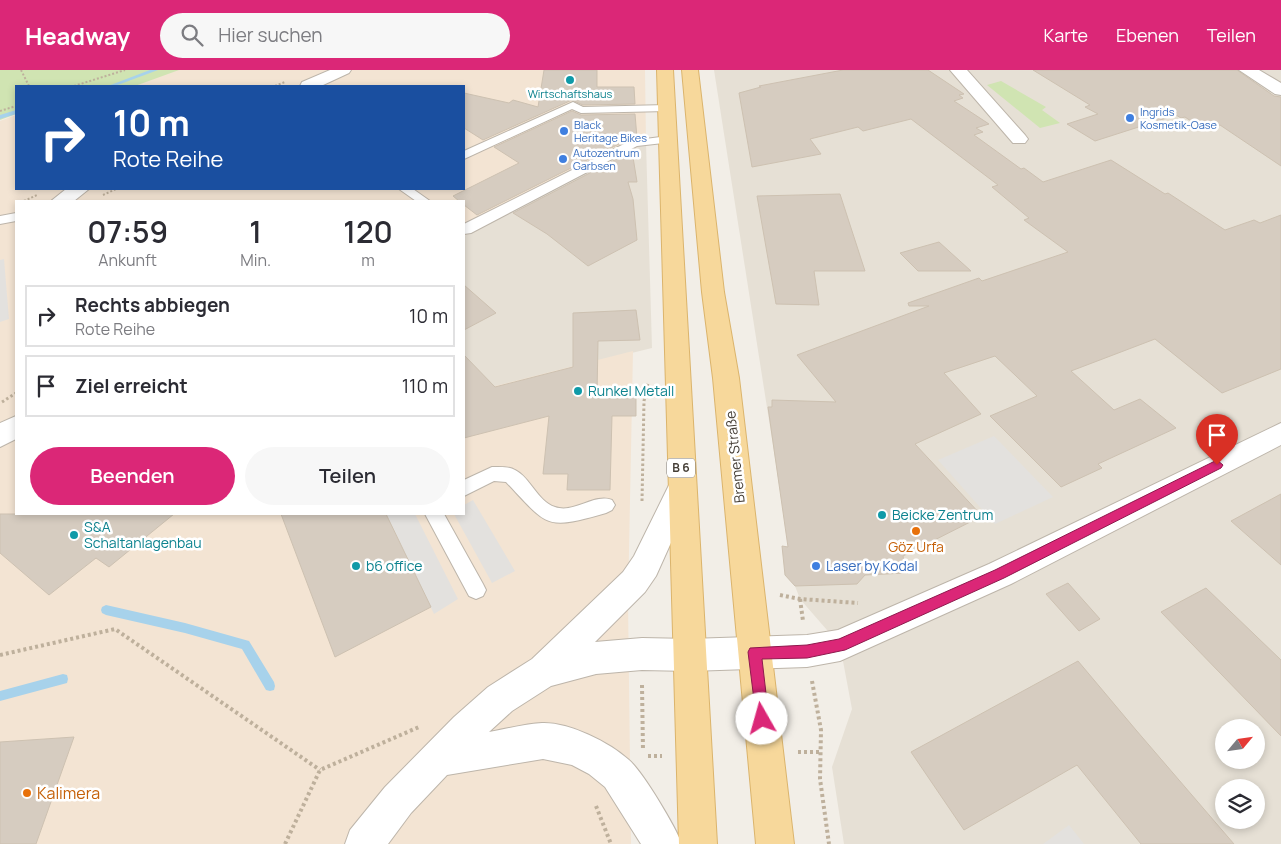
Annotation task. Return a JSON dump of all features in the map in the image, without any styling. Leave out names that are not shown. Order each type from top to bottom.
[{"type":"main road","name":"B 6","points":[[665,70],[676,274],[682,487],[698,844]]},
{"type":"main road","name":"Bremer Straße","points":[[690,70],[713,292],[726,378],[774,844]]},
{"type":"street","points":[[310,85],[342,70]]},
{"type":"street","points":[[958,70],[1019,139]]},
{"type":"street","points":[[1247,70],[1281,90]]},
{"type":"street","points":[[62,200],[78,190]]},
{"type":"street","points":[[0,436],[15,427]]},
{"type":"street","points":[[543,671],[596,658],[642,654],[690,655],[807,651],[849,641],[1000,574],[1281,433]]},
{"type":"street","points":[[364,844],[398,800],[437,759],[500,699],[543,671],[634,582],[645,566],[682,487]]},
{"type":"street","points":[[437,759],[543,741],[577,748],[602,761],[618,774],[663,844]]},
{"type":"lane","points":[[465,154],[573,105],[582,110],[667,108]]},
{"type":"lane","points":[[465,229],[634,143],[668,140]]},
{"type":"lane","points":[[407,190],[422,200]]},
{"type":"lane","points":[[0,220],[15,217]]},
{"type":"lane","points":[[465,488],[492,474],[510,475],[540,507],[554,515],[572,514],[606,505]]},
{"type":"lane","points":[[435,515],[476,590]]},
{"type":"path","points":[[21,70],[28,85]]},
{"type":"path","points":[[77,85],[125,70]]},
{"type":"path","points":[[0,111],[15,106]]},
{"type":"path","points":[[0,404],[15,394]]},
{"type":"path","points":[[782,594],[800,599],[850,602]]},
{"type":"path","points":[[0,655],[115,629],[320,770],[285,844]]},
{"type":"path","points":[[821,730],[820,779],[829,844]]},
{"type":"shaded area","points":[[177,70],[645,70],[646,143],[561,184],[465,235],[465,200],[15,200],[15,515],[465,515],[465,394],[633,351],[628,601],[631,844],[0,844],[0,121],[15,115],[15,190],[465,190],[465,85],[137,85]]},
{"type":"shaded area","points":[[714,70],[1281,70],[1281,844],[844,844],[832,767],[852,709],[840,645],[800,599],[795,586]]},
{"type":"shaded area","points":[[646,143],[652,348],[465,394],[465,235],[561,184]]},
{"type":"shaded area","points":[[4,259],[9,319],[0,322],[0,260]]},
{"type":"shaded area","points":[[994,436],[1053,497],[995,524],[938,460]]},
{"type":"shaded area","points":[[473,500],[515,571],[492,583],[455,515],[465,515],[465,504]]},
{"type":"shaded area","points":[[386,515],[416,515],[458,599],[434,614]]},
{"type":"shaded area","points":[[1069,825],[1084,844],[1043,844]]},
{"type":"green space","points":[[0,70],[179,70],[138,85],[15,85],[15,114],[0,120]]},
{"type":"green space","points":[[1001,81],[1046,107],[1042,110],[1060,123],[1040,128],[987,85]]},
{"type":"building","points":[[544,70],[597,70],[597,87],[634,87],[635,104],[583,105],[572,100],[483,140],[465,129],[465,93],[509,103],[513,100],[538,107]]},
{"type":"building","points":[[843,70],[928,70],[964,94],[959,95],[963,98],[954,101],[989,124],[976,128],[983,132],[974,135],[1021,169],[1024,168],[1043,182],[1111,160],[1165,194],[1168,193],[1225,230],[1254,220],[1260,223],[1281,215],[1281,369],[1222,393],[1155,339],[1071,371],[1114,410],[1140,399],[1176,428],[1098,464],[1102,468],[1061,487],[990,416],[1037,396],[995,356],[944,373],[981,414],[915,444],[982,516],[903,556],[906,573],[865,575],[857,584],[795,586],[785,575],[782,546],[788,547],[768,407],[772,407],[772,400],[836,402],[797,355],[929,306],[909,306],[908,303],[979,278],[982,281],[1068,252],[1024,220],[1029,218],[992,187],[998,185],[911,119],[863,131],[858,127],[810,139],[821,154],[752,167],[739,93],[761,87],[759,86]]},
{"type":"building","points":[[1033,70],[1237,70],[1274,96],[1281,97],[1281,166],[1220,125],[1203,129],[1185,117],[1181,118],[1176,115],[1095,141],[1067,124],[1098,114],[1085,107],[1090,105]]},
{"type":"building","points":[[572,111],[581,115],[635,114],[637,138],[629,139],[477,215],[465,206],[465,200],[458,200],[453,196],[519,163],[494,147]]},
{"type":"building","points":[[632,151],[637,182],[628,182],[633,199],[637,240],[588,266],[547,234],[513,213]]},
{"type":"building","points":[[840,194],[865,271],[814,271],[819,305],[776,304],[757,196]]},
{"type":"building","points":[[939,242],[971,271],[918,271],[900,253]]},
{"type":"building","points":[[465,286],[496,313],[465,329]]},
{"type":"building","points":[[636,310],[640,340],[598,341],[597,394],[636,393],[636,416],[612,416],[610,490],[567,490],[568,474],[543,474],[549,416],[465,438],[465,356],[495,387],[573,367],[573,313]]},
{"type":"building","points":[[1281,494],[1281,565],[1231,521]]},
{"type":"building","name":"S&A Schaltanlagenbau","points":[[0,514],[173,515],[109,567],[96,558],[49,595],[0,553]]},
{"type":"building","name":"b6 office","points":[[281,515],[386,515],[431,607],[335,657]]},
{"type":"building","points":[[1068,583],[1100,619],[1079,631],[1046,594]]},
{"type":"building","points":[[1206,588],[1281,660],[1281,736],[1265,719],[1161,612]]},
{"type":"building","points":[[1078,661],[1215,822],[1215,829],[1221,829],[1234,844],[1141,844],[1077,765],[964,830],[911,752]]},
{"type":"building","name":"Kalimera","points":[[74,737],[36,844],[0,844],[0,742]]},
{"type":"waterway","points":[[114,85],[155,70]]},
{"type":"waterway","points":[[0,117],[15,112]]},
{"type":"waterway","points":[[106,610],[185,628],[245,645],[270,686]]},
{"type":"waterway","points":[[0,696],[63,679]]},
{"type":"place","name":"Wirtschaftshaus","points":[[570,80]]},
{"type":"place","name":"Ingrids Kosmetik-Oase","points":[[1130,118]]},
{"type":"place","name":"Black Heritage Bikes","points":[[564,131]]},
{"type":"place","name":"Autozentrum Garbsen","points":[[563,159]]},
{"type":"place","name":"Runkel Metall","points":[[578,391]]},
{"type":"place","name":"Beicke Zentrum","points":[[882,515]]},
{"type":"place","name":"Göz Urfa","points":[[916,531]]},
{"type":"place","name":"S&A Schaltanlagenbau","points":[[74,535]]},
{"type":"place","name":"b6 office","points":[[356,566]]},
{"type":"place","name":"Laser by Kodal","points":[[816,566]]},
{"type":"place","name":"Kalimera","points":[[27,793]]},
{"type":"route","points":[[762,719],[754,652],[807,651],[840,645],[904,619],[1000,574],[1217,465]]}]
